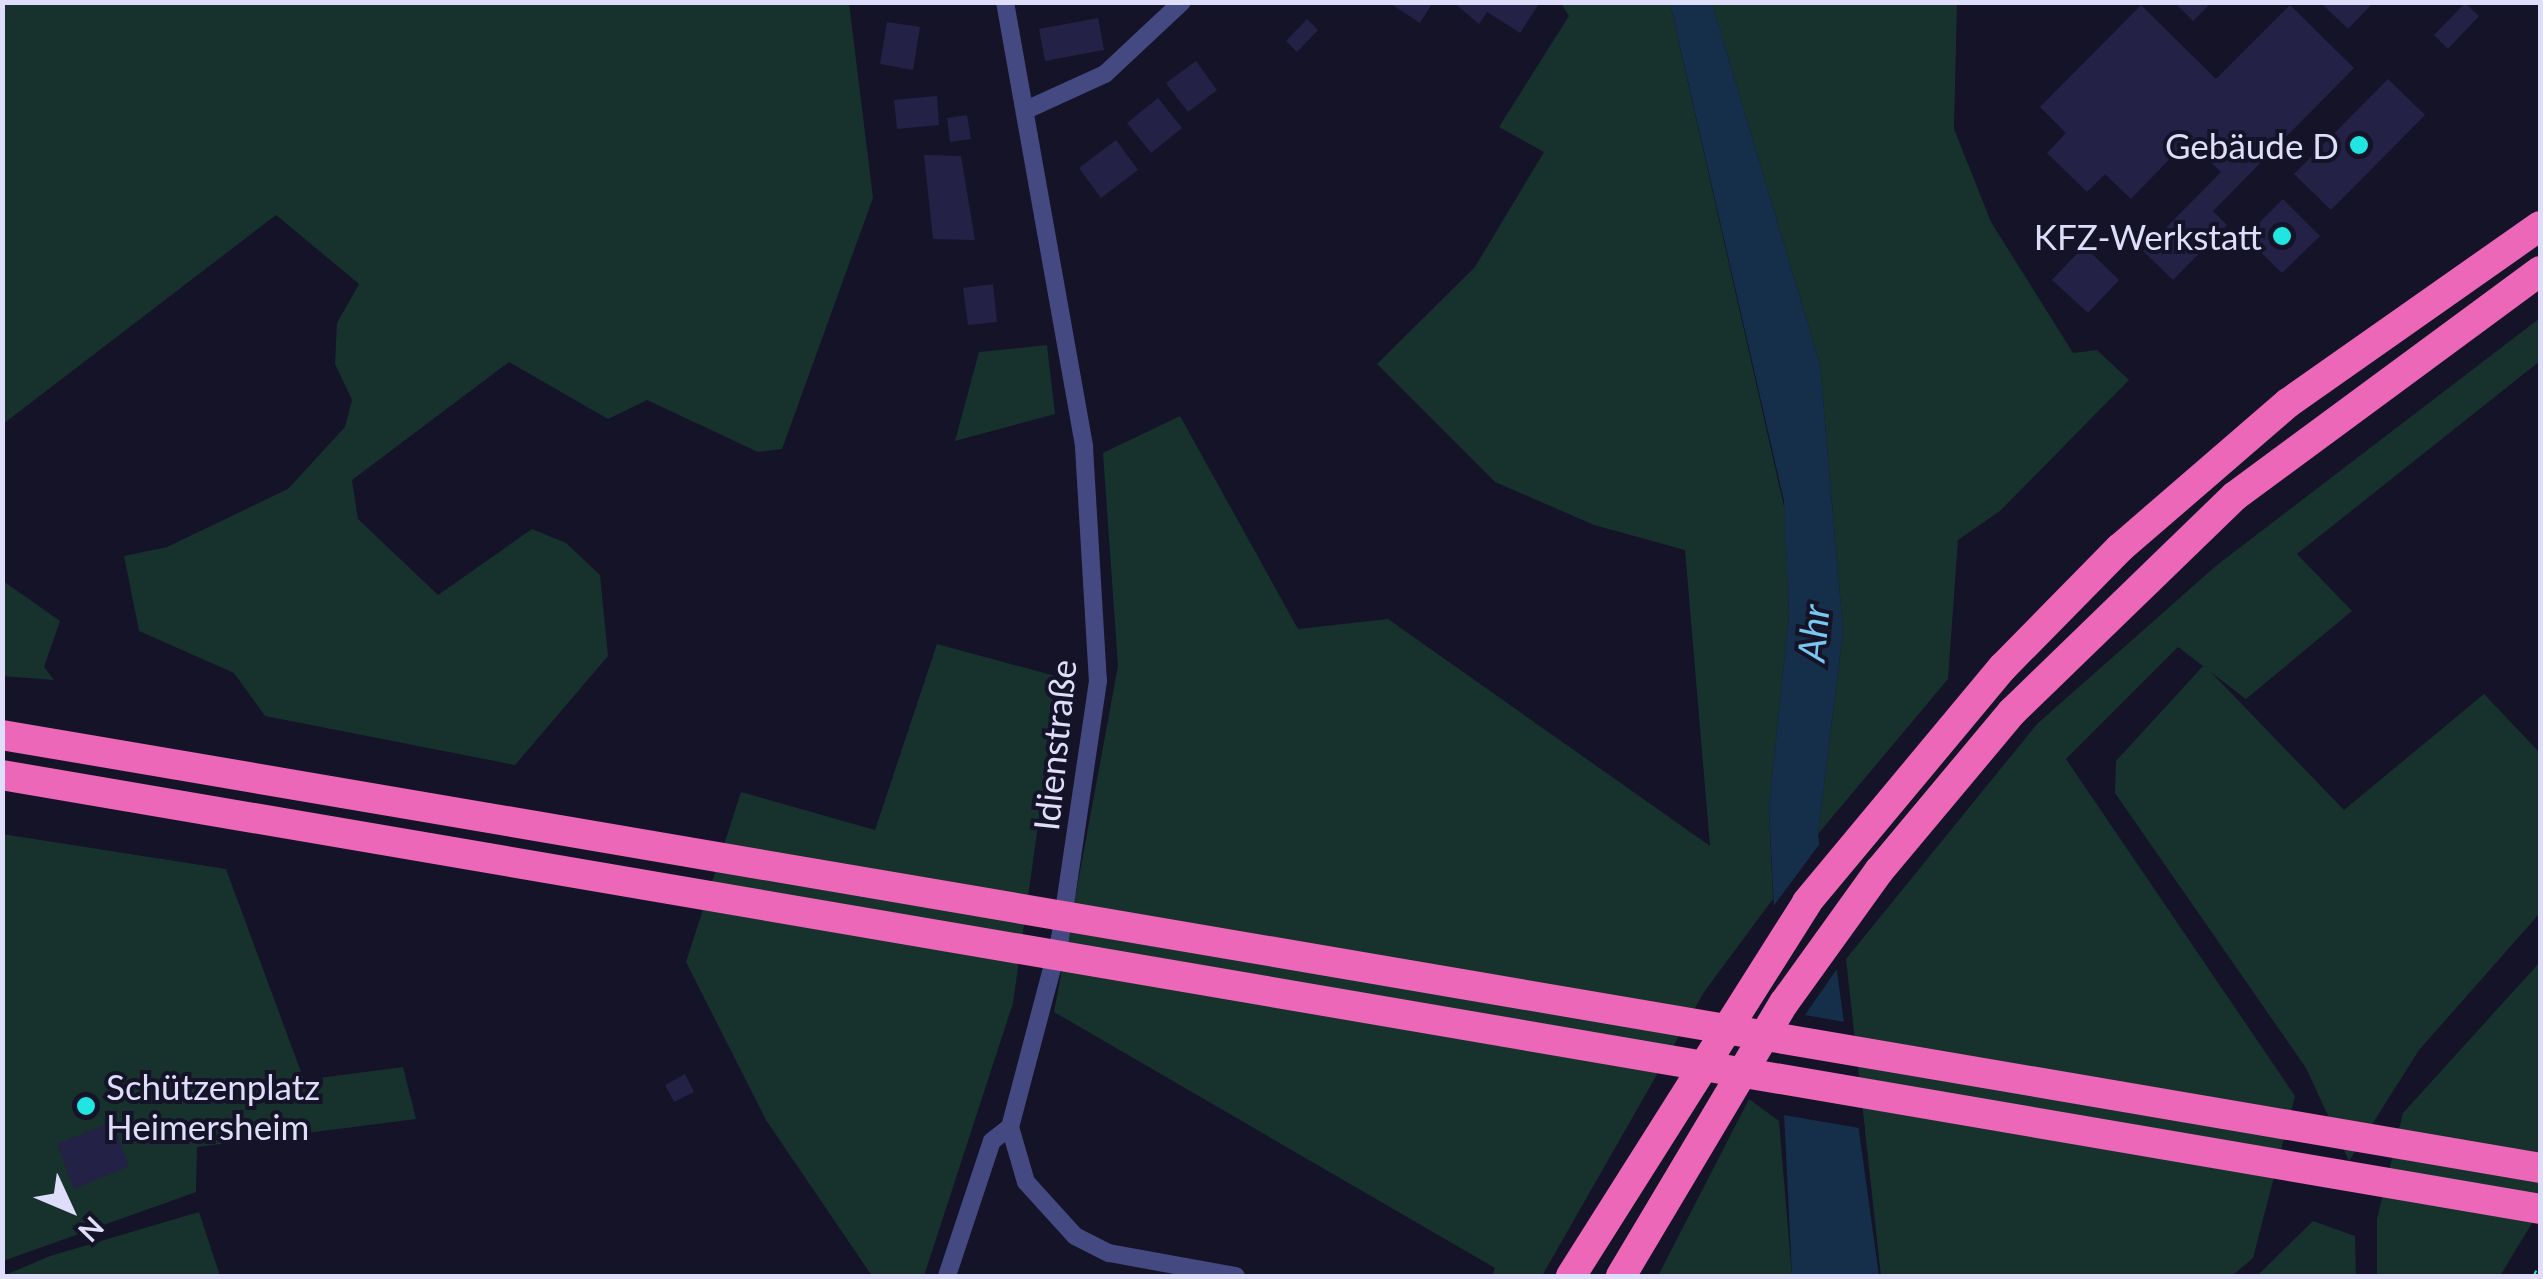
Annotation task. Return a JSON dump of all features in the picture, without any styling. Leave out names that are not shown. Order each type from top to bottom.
[{"type":"highway","points":[[1571,1276],[1650,1141],[1807,902],[2003,667],[2120,548],[2288,404],[2540,226]]},
{"type":"highway","points":[[1621,1276],[1674,1178],[1826,942],[2012,712],[2235,496],[2540,271]]},
{"type":"highway","points":[[2,734],[2540,1168]]},
{"type":"highway","points":[[2,775],[2540,1209]]},
{"type":"street","name":"Idienstraße","points":[[948,1276],[992,1141],[1010,1127],[1060,938],[1098,681],[1084,447],[1005,2]]},
{"type":"street","points":[[1026,110],[1105,74],[1182,2]]},
{"type":"street","points":[[1010,1127],[1026,1182],[1075,1236],[1109,1253],[1236,1276]]},
{"type":"green space","points":[[3,2],[849,3],[873,198],[782,449],[758,452],[647,400],[608,419],[509,362],[352,480],[358,519],[438,595],[532,529],[566,543],[600,575],[608,656],[515,765],[265,716],[234,673],[139,631],[124,556],[167,547],[288,489],[345,427],[352,400],[335,364],[337,323],[359,284],[276,215],[3,424]]},
{"type":"green space","points":[[1561,3],[1670,3],[1785,511],[1789,615],[1769,807],[1773,899],[1704,992],[1542,1276],[1492,1276],[1495,1268],[1054,1012],[1118,666],[1103,453],[1180,416],[1298,629],[1388,619],[1710,846],[1685,550],[1594,525],[1495,482],[1377,364],[1475,267],[1544,152],[1499,127],[1569,16]]},
{"type":"green space","points":[[1712,3],[1957,3],[1954,129],[1991,222],[2073,353],[2097,350],[2129,380],[2000,511],[1958,540],[1948,679],[1818,834],[1843,631],[1820,365]]},
{"type":"green space","points":[[2540,318],[2540,361],[2297,554],[2352,611],[2246,699],[2178,647],[2066,759],[2295,1096],[2253,1258],[2232,1276],[1881,1276],[1846,959],[2037,724],[2217,565]]},
{"type":"green space","points":[[1047,345],[1055,414],[955,441],[979,352]]},
{"type":"green space","points":[[3,581],[60,621],[44,667],[54,680],[3,676]]},
{"type":"green space","points":[[937,644],[1059,677],[1013,1003],[924,1276],[872,1276],[766,1120],[686,962],[741,792],[875,830]]},
{"type":"green space","points":[[2204,665],[2344,810],[2484,694],[2540,753],[2540,913],[2419,1050],[2349,1161],[2306,1068],[2115,793],[2116,761]]},
{"type":"green space","points":[[2,834],[226,869],[304,1080],[403,1067],[416,1119],[197,1147],[196,1192],[3,1261]]},
{"type":"green space","points":[[2540,962],[2540,1210],[2500,1276],[2377,1276],[2377,1219],[2403,1113]]},
{"type":"green space","points":[[1749,1099],[1779,1121],[1792,1276],[1658,1276]]},
{"type":"green space","points":[[199,1212],[220,1276],[3,1276],[50,1256]]},
{"type":"green space","points":[[2313,1221],[2355,1236],[2356,1276],[2257,1276]]},
{"type":"water","name":"Ahr","points":[[1670,3],[1712,3],[1820,365],[1843,631],[1818,834],[1879,1276],[1792,1276],[1769,807],[1789,615],[1784,501]]},
{"type":"pier","points":[[1824,838],[1841,963],[1805,1015],[1850,1023],[1865,1129],[1778,1114],[1769,912]]},
{"type":"building","points":[[1388,2],[1433,2],[1420,23]]},
{"type":"building","points":[[1453,2],[1540,2],[1520,33],[1487,12],[1479,24]]},
{"type":"building","points":[[2174,2],[2212,2],[2193,21]]},
{"type":"building","points":[[2320,2],[2374,2],[2348,29]]},
{"type":"building","points":[[2465,3],[2479,16],[2448,49],[2434,35]]},
{"type":"building","points":[[2141,5],[2216,79],[2290,5],[2354,68],[2213,211],[2227,225],[2173,280],[2143,251],[2221,172],[2188,140],[2131,199],[2105,174],[2087,192],[2047,153],[2066,133],[2040,107]]},
{"type":"building","points":[[1098,18],[1104,50],[1045,61],[1039,29]]},
{"type":"building","points":[[1307,19],[1318,30],[1297,52],[1286,41]]},
{"type":"building","points":[[887,22],[920,27],[913,70],[880,64]]},
{"type":"building","points":[[1196,61],[1217,90],[1188,112],[1166,83]]},
{"type":"building","name":"Gebäude D","points":[[2388,79],[2425,115],[2331,210],[2294,174]]},
{"type":"building","points":[[937,96],[939,125],[897,129],[894,100]]},
{"type":"building","points":[[1158,98],[1182,128],[1151,153],[1127,123]]},
{"type":"building","points":[[967,115],[971,139],[950,142],[947,118]]},
{"type":"building","points":[[1116,140],[1138,170],[1101,198],[1079,168]]},
{"type":"building","points":[[924,155],[961,156],[975,240],[933,239]]},
{"type":"building","name":"KFZ-Werkstatt","points":[[2283,199],[2320,236],[2282,273],[2245,237]]},
{"type":"building","points":[[2084,246],[2119,280],[2088,313],[2052,280]]},
{"type":"building","points":[[993,284],[997,322],[968,325],[963,288]]},
{"type":"building","points":[[685,1074],[694,1092],[674,1102],[665,1085]]},
{"type":"building","points":[[112,1122],[129,1166],[74,1189],[57,1144]]},
{"type":"railway","points":[[2538,1276],[2540,1272]]},
{"type":"place","name":"Gebäude D","points":[[2359,145]]},
{"type":"place","name":"KFZ-Werkstatt","points":[[2282,236]]},
{"type":"place","name":"Schützenplatz Heimersheim","points":[[86,1106]]}]
